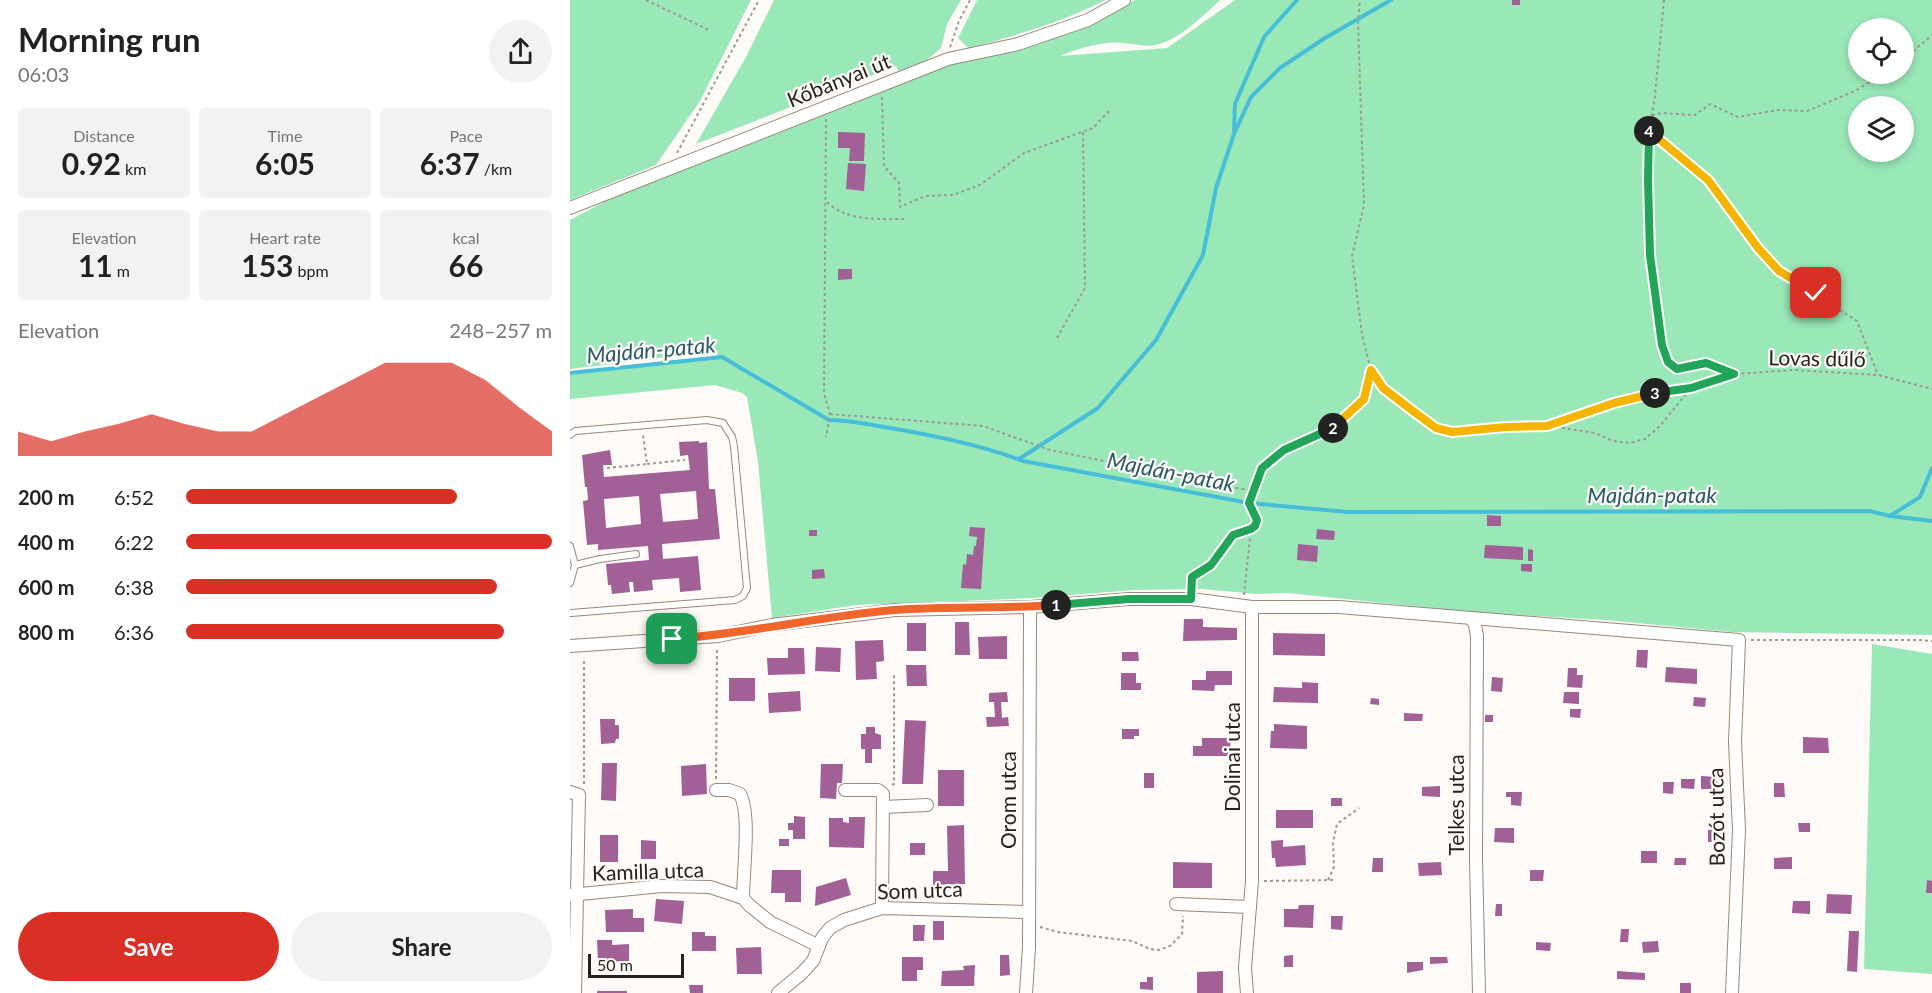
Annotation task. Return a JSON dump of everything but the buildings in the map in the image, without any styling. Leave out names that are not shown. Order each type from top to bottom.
[{"type":"street","name":"Kőbányai út","points":[[570,208],[948,59],[1018,44],[1088,20],[1124,0]]},
{"type":"street","points":[[570,646],[718,636],[772,625],[895,610],[1030,607],[1129,599],[1191,599],[1248,606],[1339,607],[1739,640]]},
{"type":"street","name":"Dolinai utca","points":[[1247,993],[1245,968],[1252,881],[1248,606]]},
{"type":"street","name":"Orom utca","points":[[1026,993],[1030,607]]},
{"type":"street","name":"Telkes utca","points":[[1471,618],[1477,636],[1476,859],[1479,993]]},
{"type":"street","name":"Bozót utca","points":[[1732,993],[1739,830],[1735,752],[1739,640]]},
{"type":"street","points":[[716,790],[729,790],[740,794],[744,802],[743,897]]},
{"type":"street","points":[[845,790],[878,790],[883,794],[882,908]]},
{"type":"street","points":[[575,794],[575,993]]},
{"type":"street","points":[[882,807],[927,805]]},
{"type":"street","name":"Kamilla utca","points":[[574,895],[662,886],[710,887],[743,897],[770,922],[819,946]]},
{"type":"street","points":[[1180,904],[1250,907]]},
{"type":"street","name":"Som utca","points":[[778,993],[813,961],[822,938],[830,928],[844,920],[882,908],[1028,918]]},
{"type":"lane","points":[[570,435],[575,432],[714,420],[723,423],[732,437],[747,588],[739,599],[729,601],[570,613]]},
{"type":"lane","points":[[570,546],[575,565],[570,583]]},
{"type":"lane","points":[[575,565],[636,554]]},
{"type":"path","points":[[646,0],[709,30]]},
{"type":"path","points":[[668,168],[759,0]]},
{"type":"path","points":[[948,59],[950,41],[970,0]]},
{"type":"path","points":[[1191,599],[1192,577],[1211,565],[1233,535],[1255,526],[1257,520],[1249,503],[1262,468],[1284,450],[1330,430],[1364,399],[1371,370],[1362,335],[1352,256],[1364,205],[1358,22],[1360,0]]},
{"type":"path","points":[[1664,0],[1649,130],[1648,180],[1650,255],[1662,345],[1668,362],[1677,369],[1706,363],[1734,374]]},
{"type":"path","points":[[1914,50],[1932,35]]},
{"type":"path","points":[[1652,115],[1662,113],[1695,115],[1710,104],[1738,117],[1778,110],[1808,111],[1866,84]]},
{"type":"path","points":[[882,85],[884,166],[899,183],[900,207],[925,196],[953,195],[980,185],[1024,153],[1093,128],[1110,110]]},
{"type":"path","points":[[826,108],[824,393],[830,414],[826,437]]},
{"type":"path","points":[[1649,130],[1708,180],[1758,248],[1779,271],[1857,321],[1878,375]]},
{"type":"path","points":[[1057,338],[1084,288],[1083,132]]},
{"type":"path","points":[[827,202],[836,211],[852,216],[907,219]]},
{"type":"path","name":"Lovas dűlő","points":[[1371,370],[1383,388],[1436,428],[1452,432],[1547,426],[1645,394],[1691,388],[1734,374],[1794,370],[1878,375],[1932,389]]},
{"type":"path","points":[[1547,426],[1595,433],[1613,441],[1630,443],[1645,439],[1660,426],[1691,388]]},
{"type":"path","points":[[830,414],[984,426],[1050,450],[1252,491]]},
{"type":"path","points":[[642,426],[647,464]]},
{"type":"path","points":[[607,468],[685,459]]},
{"type":"path","points":[[1248,606],[1251,529]]},
{"type":"path","points":[[716,790],[718,636]]},
{"type":"path","points":[[1739,640],[1932,641]]},
{"type":"path","points":[[575,794],[584,785],[585,644]]},
{"type":"path","points":[[883,794],[894,784],[894,673]]},
{"type":"path","points":[[1328,880],[1334,867],[1333,843],[1337,824],[1359,808]]},
{"type":"path","points":[[1252,881],[1333,880]]},
{"type":"path","points":[[1028,918],[1058,932],[1132,941],[1149,949],[1159,950],[1170,946],[1182,934],[1180,904]]},
{"type":"green space","points":[[570,0],[751,0],[700,101],[656,165],[570,200]]},
{"type":"green space","points":[[774,0],[961,0],[947,24],[941,48],[927,60],[899,72],[896,66],[696,144],[746,57]]},
{"type":"green space","points":[[977,0],[1106,0],[1038,28],[968,48],[958,38]]},
{"type":"green space","points":[[1135,0],[1220,0],[1190,27],[1164,43],[1147,46],[1116,42],[1100,44],[1060,56],[1167,48],[1235,0],[1932,0],[1932,635],[1732,632],[1605,620],[1469,612],[1288,593],[1257,594],[1202,589],[1134,590],[1034,598],[856,605],[772,618],[758,462],[747,397],[742,393],[715,385],[570,399],[570,375],[718,357],[715,351],[570,369],[570,220],[629,189],[948,59],[988,58],[986,55],[1093,24]]},
{"type":"green space","points":[[1872,644],[1932,654],[1932,974],[1864,969]]},
{"type":"waterway","points":[[1234,131],[1235,104],[1264,37],[1297,0]]},
{"type":"waterway","points":[[1019,459],[1098,408],[1156,340],[1203,255],[1216,188],[1234,134],[1251,97],[1280,68],[1325,38],[1391,0]]},
{"type":"waterway","name":"Majdán-patak","points":[[570,373],[722,357],[829,420],[856,422],[919,433],[972,445],[1023,461],[1249,503],[1348,512],[1869,511],[1932,521]]},
{"type":"waterway","points":[[1890,516],[1920,497],[1932,468]]},
{"type":"route","points":[[672,639],[718,636],[772,625],[895,610],[1030,607],[1129,599],[1191,599],[1192,577],[1211,565],[1233,535],[1255,526],[1257,520],[1249,503],[1262,468],[1284,450],[1330,430],[1364,399],[1371,370],[1383,388],[1409,408],[1436,428],[1452,432],[1547,426],[1645,394],[1691,388],[1734,374],[1706,363],[1677,369],[1668,362],[1662,345],[1650,255],[1649,130],[1708,180],[1758,248],[1779,271],[1816,293]]}]
